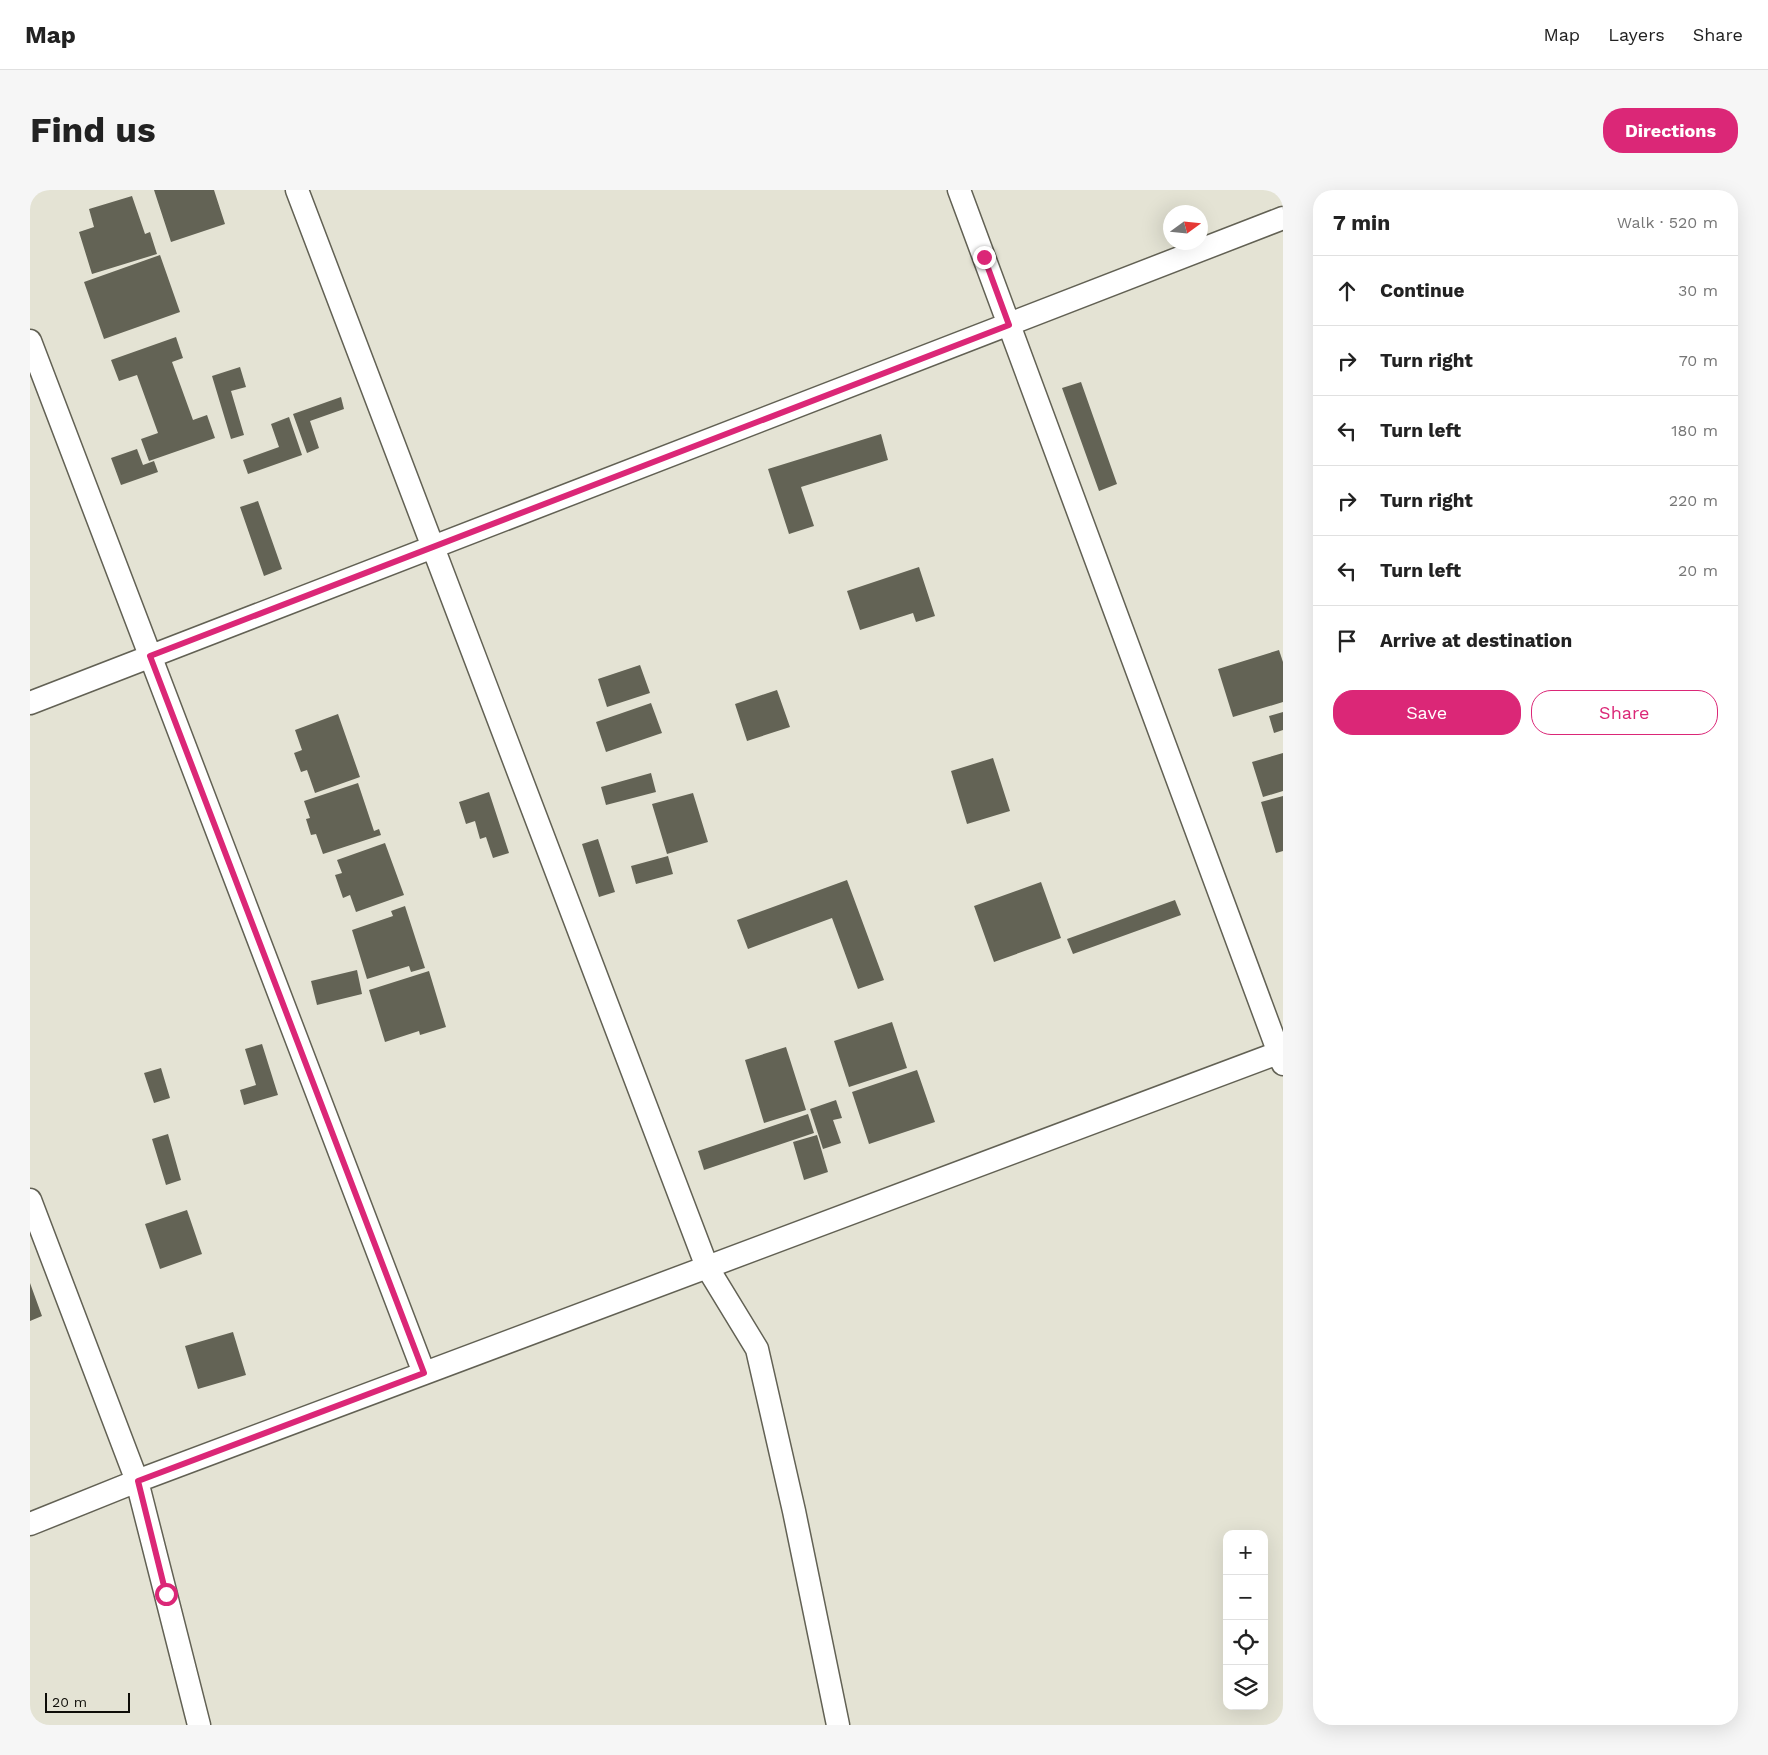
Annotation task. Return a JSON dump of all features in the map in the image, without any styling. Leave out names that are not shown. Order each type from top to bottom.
[{"type":"street","points":[[298,190],[707,1267],[757,1349],[794,1511],[838,1725]]},
{"type":"street","points":[[30,1524],[138,1481],[707,1267],[1282,1056],[959,190]]},
{"type":"street","points":[[30,703],[1283,218]]},
{"type":"street","points":[[30,342],[424,1373]]},
{"type":"street","points":[[30,1200],[138,1481],[199,1725]]},
{"type":"building","points":[[154,190],[214,190],[225,224],[171,242]]},
{"type":"building","points":[[132,196],[145,234],[150,232],[157,254],[92,274],[79,232],[94,227],[89,209]]},
{"type":"building","points":[[160,255],[180,312],[104,339],[84,282]]},
{"type":"building","points":[[176,337],[183,358],[172,362],[193,420],[207,415],[215,438],[149,461],[141,439],[158,433],[137,375],[119,381],[111,360]]},
{"type":"building","points":[[240,367],[246,387],[231,391],[244,435],[231,439],[212,376]]},
{"type":"building","points":[[1081,382],[1117,484],[1099,491],[1062,388]]},
{"type":"building","points":[[341,397],[344,409],[310,421],[319,448],[307,453],[293,414]]},
{"type":"building","points":[[289,417],[302,455],[248,474],[243,460],[279,447],[271,424]]},
{"type":"building","points":[[881,434],[888,460],[801,487],[814,526],[789,534],[768,469]]},
{"type":"building","points":[[137,449],[143,465],[154,461],[158,472],[121,485],[111,458]]},
{"type":"building","points":[[258,501],[282,569],[264,576],[240,507]]},
{"type":"building","points":[[919,567],[935,616],[916,622],[913,613],[860,630],[847,591]]},
{"type":"building","points":[[1279,650],[1283,662],[1283,702],[1233,717],[1218,669]]},
{"type":"building","points":[[640,665],[650,693],[607,707],[598,679]]},
{"type":"building","points":[[777,690],[790,727],[747,741],[735,704]]},
{"type":"building","points":[[651,703],[662,733],[606,752],[596,722]]},
{"type":"building","points":[[1283,712],[1283,730],[1274,733],[1269,716]]},
{"type":"building","points":[[338,714],[360,777],[315,793],[307,770],[301,772],[294,753],[302,750],[295,730]]},
{"type":"building","points":[[1283,753],[1283,791],[1263,797],[1252,762]]},
{"type":"building","points":[[993,758],[1010,811],[967,824],[951,771]]},
{"type":"building","points":[[651,773],[656,792],[606,805],[601,787]]},
{"type":"building","points":[[358,783],[374,831],[379,829],[381,835],[323,854],[316,834],[311,835],[306,819],[310,818],[304,801]]},
{"type":"building","points":[[489,792],[509,853],[493,858],[486,837],[480,839],[475,821],[466,824],[459,802]]},
{"type":"building","points":[[693,793],[708,842],[667,854],[652,804]]},
{"type":"building","points":[[1283,796],[1283,851],[1276,853],[1261,802]]},
{"type":"building","points":[[598,839],[615,892],[599,897],[582,844]]},
{"type":"building","points":[[385,843],[404,895],[356,912],[350,895],[343,898],[335,875],[342,873],[337,860]]},
{"type":"building","points":[[668,856],[673,874],[636,884],[631,866]]},
{"type":"building","points":[[847,880],[884,980],[858,989],[832,918],[748,949],[737,920]]},
{"type":"building","points":[[1041,882],[1061,938],[994,962],[974,906]]},
{"type":"building","points":[[1175,900],[1181,915],[1073,954],[1067,939]]},
{"type":"building","points":[[405,906],[425,968],[411,972],[409,966],[367,979],[352,930],[393,916],[391,911]]},
{"type":"building","points":[[357,970],[362,994],[317,1005],[311,981]]},
{"type":"building","points":[[429,971],[446,1027],[420,1035],[419,1031],[385,1042],[369,990]]},
{"type":"building","points":[[892,1022],[907,1068],[849,1087],[834,1041]]},
{"type":"building","points":[[262,1044],[278,1095],[244,1105],[240,1090],[256,1085],[245,1049]]},
{"type":"building","points":[[786,1047],[806,1110],[764,1123],[745,1060]]},
{"type":"building","points":[[161,1068],[170,1098],[154,1103],[144,1073]]},
{"type":"building","points":[[917,1070],[935,1122],[869,1144],[852,1092]]},
{"type":"building","points":[[836,1100],[842,1118],[833,1120],[841,1143],[823,1149],[810,1109]]},
{"type":"building","points":[[808,1114],[814,1133],[704,1170],[698,1151]]},
{"type":"building","points":[[168,1134],[181,1180],[166,1185],[152,1139]]},
{"type":"building","points":[[817,1135],[828,1172],[804,1180],[793,1142]]},
{"type":"building","points":[[187,1210],[202,1254],[160,1269],[145,1224]]},
{"type":"building","points":[[30,1283],[42,1316],[30,1321]]},
{"type":"building","points":[[233,1332],[246,1375],[198,1389],[185,1346]]},
{"type":"route","points":[[166,1594],[138,1481],[424,1373],[150,656],[1009,325],[984,257]]}]
